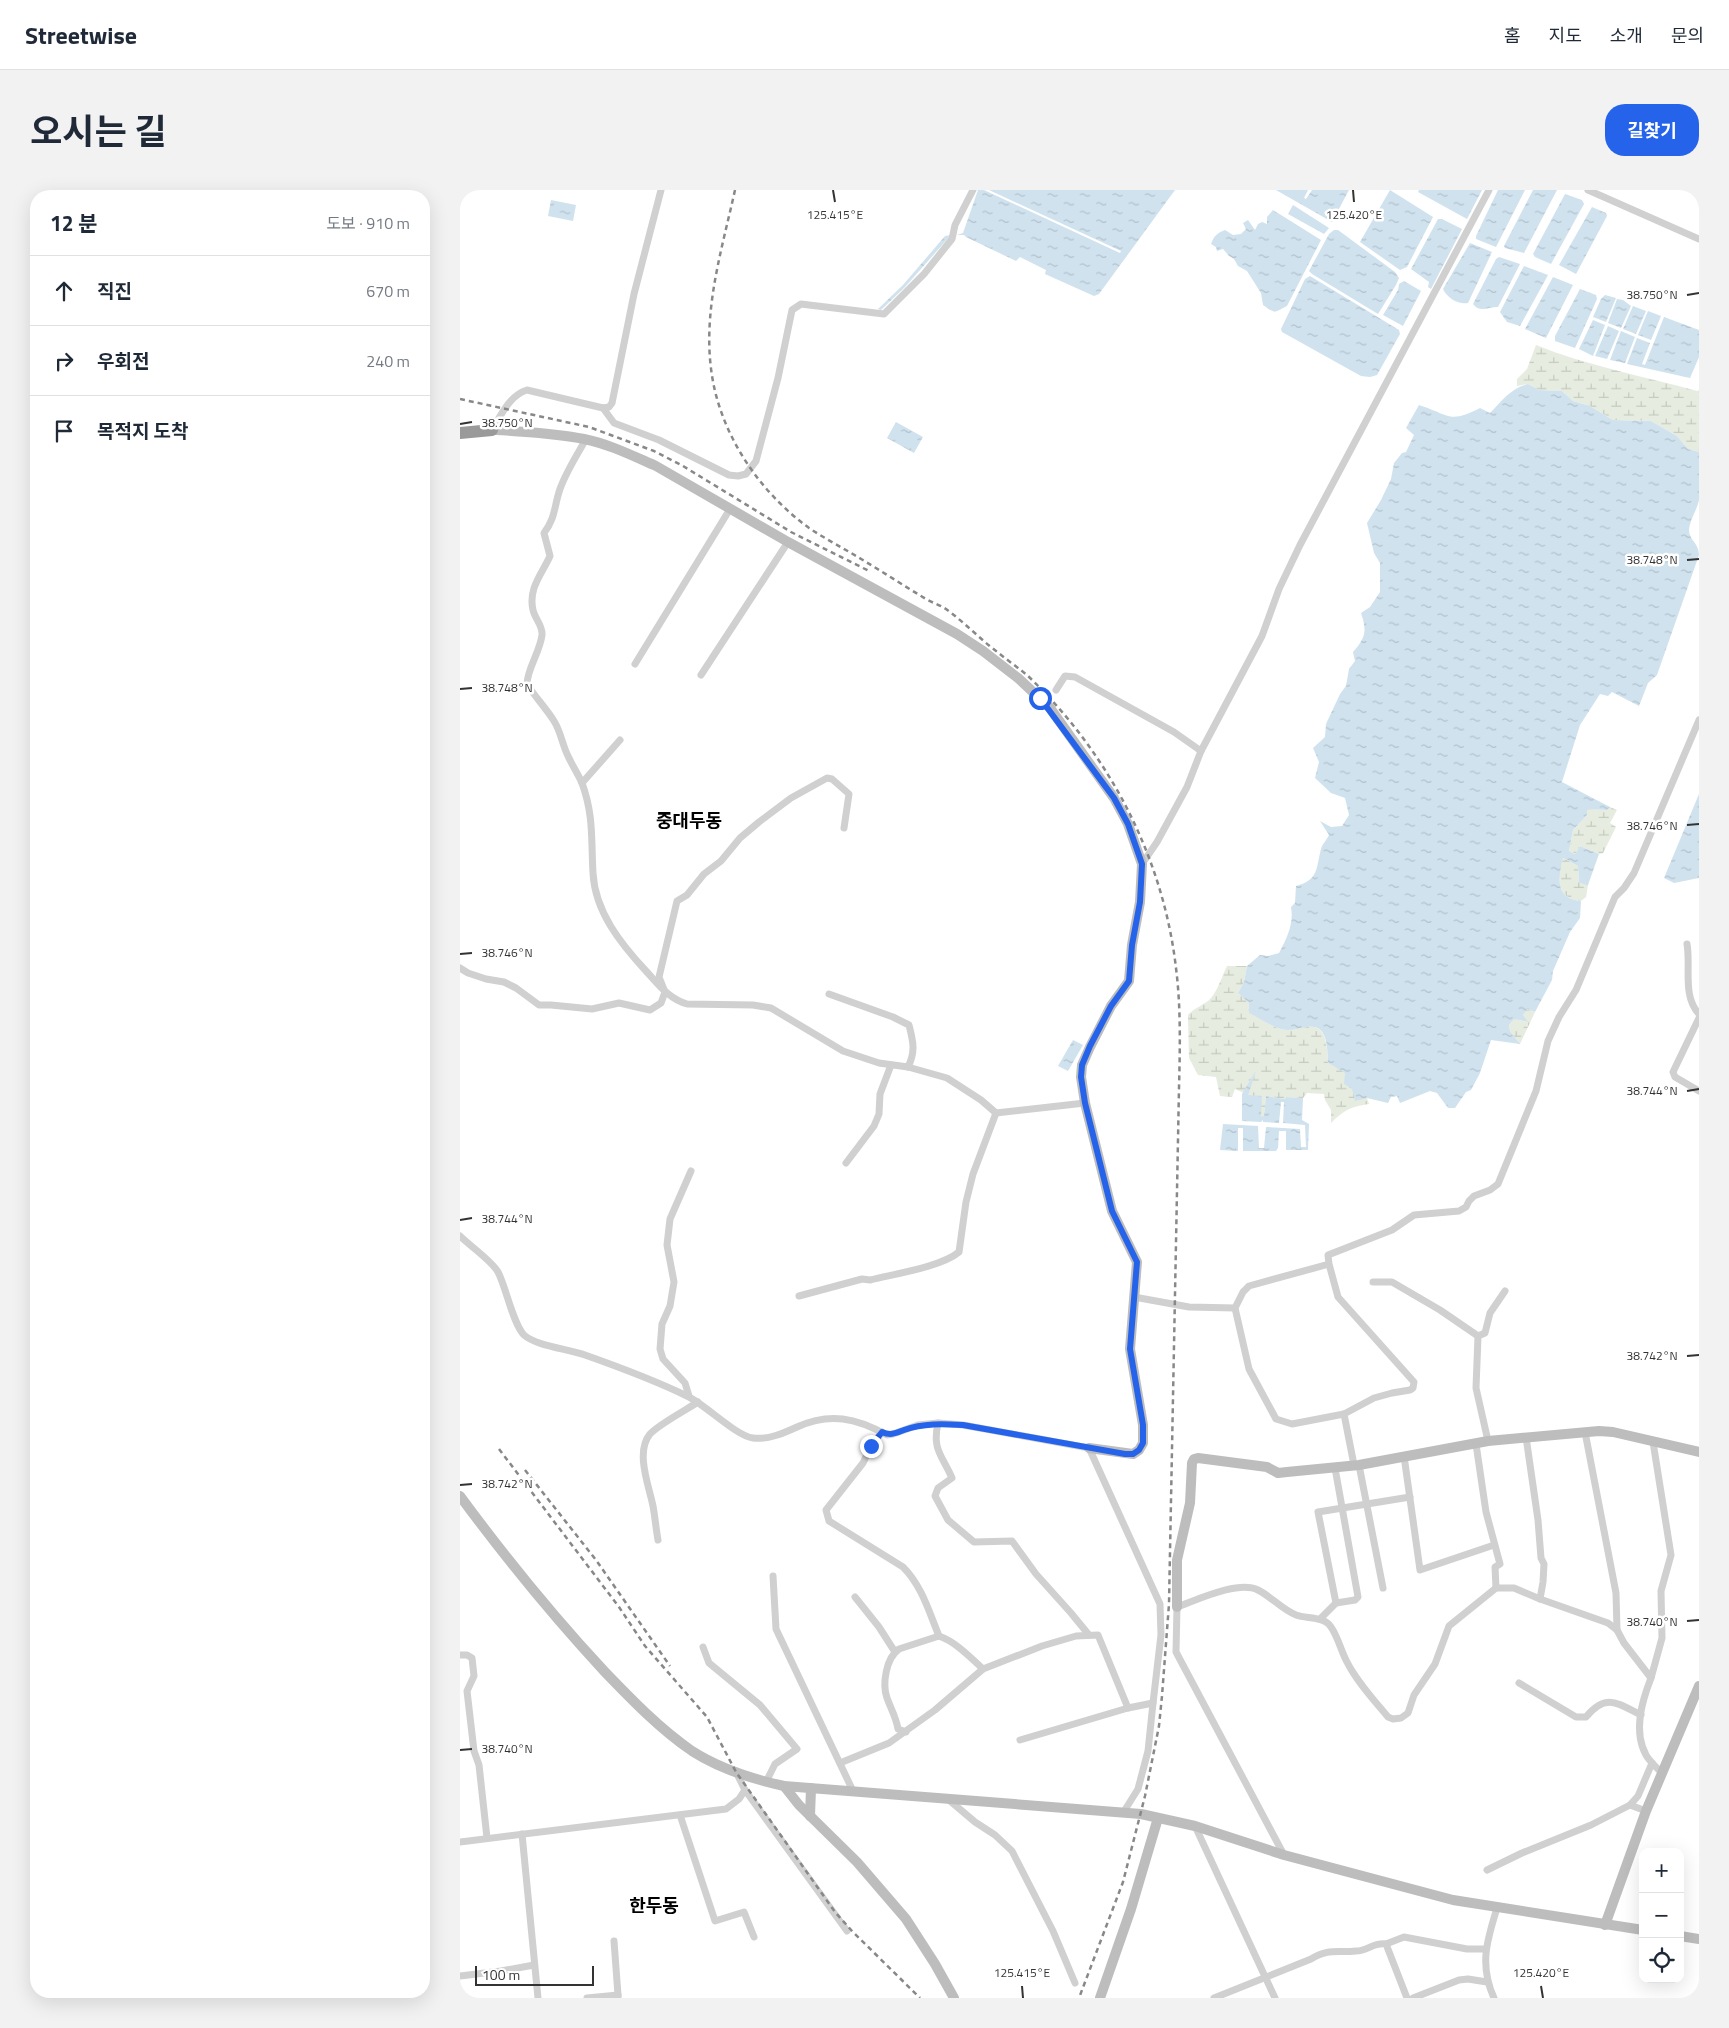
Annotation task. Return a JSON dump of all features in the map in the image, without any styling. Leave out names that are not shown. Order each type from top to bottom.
[{"type":"highway","points":[[460,432],[492,430]]},
{"type":"street","points":[[492,430],[519,392],[527,390],[604,408],[609,407],[612,403],[634,294],[661,190]]},
{"type":"street","points":[[604,408],[614,423],[659,440],[729,475],[738,476],[746,474],[753,465],[758,451],[778,378],[792,310],[796,306],[809,304],[884,314],[924,274],[952,239],[955,226],[973,190]]},
{"type":"street","points":[[1142,864],[1157,842],[1187,787],[1201,751],[1262,636],[1279,589],[1300,545],[1489,190]]},
{"type":"street","points":[[1588,190],[1699,239]]},
{"type":"street","points":[[460,427],[536,432],[586,439],[648,463],[957,634],[1018,678],[1050,708],[1114,798],[1128,824],[1142,864],[1140,902],[1132,945],[1129,981],[1102,1023],[1082,1065],[1081,1077],[1085,1103],[1112,1211],[1137,1262],[1130,1349],[1143,1425],[1143,1443],[1139,1450],[1133,1454],[963,1425],[938,1423],[887,1434],[849,1418],[822,1419],[769,1437],[753,1438],[740,1434],[689,1396],[583,1354],[539,1342],[526,1336],[518,1323],[494,1264],[484,1258],[460,1236]]},
{"type":"street","points":[[586,439],[561,487],[554,518],[544,533],[550,550],[550,556],[537,578],[532,601],[533,611],[542,633],[537,655],[527,678],[527,684],[561,734],[567,754],[582,783],[592,817],[593,874],[596,895],[602,911],[632,955],[665,992],[677,1001],[687,1004],[753,1005],[771,1008],[843,1051],[879,1063],[908,1066],[947,1078],[981,1100],[996,1113],[1085,1103]]},
{"type":"street","points":[[636,664],[730,509]]},
{"type":"street","points":[[702,676],[788,542]]},
{"type":"street","points":[[1056,690],[1065,676],[1075,676],[1174,732],[1201,751]]},
{"type":"street","points":[[1329,1264],[1249,1286],[1243,1292],[1235,1308],[1249,1369],[1276,1419],[1292,1424],[1344,1414],[1374,1398],[1413,1388],[1414,1382],[1338,1297],[1328,1255],[1392,1230],[1414,1215],[1450,1214],[1459,1211],[1466,1207],[1469,1200],[1474,1196],[1490,1190],[1498,1184],[1536,1091],[1548,1040],[1559,1017],[1576,990],[1616,898],[1634,873],[1699,720]]},
{"type":"street","points":[[582,783],[620,740]]},
{"type":"street","points":[[460,968],[486,979],[504,982],[516,988],[538,1005],[592,1009],[619,1003],[650,1010],[661,1003],[665,992],[659,977],[677,901],[686,895],[704,874],[721,861],[740,838],[792,798],[828,778],[832,779],[848,794],[844,828]]},
{"type":"street","points":[[1687,944],[1690,999],[1693,1008],[1699,1016],[1673,1072],[1675,1077],[1699,1091]]},
{"type":"street","points":[[829,994],[909,1025],[914,1045],[913,1058],[908,1066]]},
{"type":"street","points":[[846,1162],[874,1126],[879,1114],[880,1094],[891,1065]]},
{"type":"street","points":[[799,1296],[862,1279],[870,1280],[919,1268],[951,1258],[959,1252],[966,1202],[973,1174],[996,1113]]},
{"type":"street","points":[[689,1396],[685,1383],[663,1359],[660,1349],[662,1324],[670,1306],[674,1282],[668,1244],[668,1226],[691,1171]]},
{"type":"street","points":[[1373,1282],[1392,1282],[1440,1310],[1478,1336]]},
{"type":"street","points":[[1478,1336],[1484,1333],[1490,1314],[1505,1291]]},
{"type":"street","points":[[1134,1297],[1189,1307],[1235,1308]]},
{"type":"street","points":[[1478,1336],[1476,1388],[1488,1441]]},
{"type":"street","points":[[658,1540],[645,1473],[646,1444],[650,1435],[698,1402]]},
{"type":"street","points":[[1344,1414],[1367,1503],[1382,1588]]},
{"type":"street","points":[[938,1423],[935,1436],[936,1448],[952,1478],[938,1488],[935,1496],[948,1520],[974,1542],[1012,1541],[1036,1574],[1089,1635]]},
{"type":"street","points":[[882,1432],[871,1446],[863,1463],[826,1510],[826,1514],[829,1521],[903,1567],[920,1588],[938,1636],[960,1648],[983,1669]]},
{"type":"street","points":[[1585,1432],[1616,1593],[1617,1630],[1624,1644],[1651,1678]]},
{"type":"street","points":[[1284,1855],[1176,1652],[1177,1560],[1190,1503],[1192,1463],[1194,1459],[1267,1467],[1278,1473],[1357,1465],[1488,1441],[1585,1432],[1613,1432],[1699,1452]]},
{"type":"street","points":[[1526,1437],[1538,1520],[1541,1558],[1544,1564],[1540,1599]]},
{"type":"street","points":[[1652,1442],[1671,1555],[1661,1591],[1662,1638],[1644,1696],[1641,1715],[1641,1743],[1647,1756],[1662,1774]]},
{"type":"street","points":[[1476,1444],[1486,1512],[1500,1564],[1495,1567],[1496,1588]]},
{"type":"street","points":[[1089,1448],[1160,1604],[1161,1635],[1148,1751],[1138,1789],[1123,1813]]},
{"type":"street","points":[[1404,1456],[1420,1570],[1494,1545]]},
{"type":"street","points":[[1320,1619],[1336,1603],[1355,1600],[1358,1597],[1334,1468]]},
{"type":"street","points":[[460,1496],[494,1542],[549,1609],[624,1692],[655,1722],[692,1750],[736,1772],[784,1786],[949,1800],[1097,1809],[1141,1814],[1195,1826],[1284,1855],[1453,1900],[1639,1929]]},
{"type":"street","points":[[1336,1603],[1318,1512],[1410,1496]]},
{"type":"street","points":[[773,1576],[776,1629],[853,1791]]},
{"type":"street","points":[[1177,1607],[1234,1588],[1250,1587],[1262,1592],[1287,1611],[1303,1617],[1320,1619],[1330,1625],[1347,1663],[1388,1718],[1401,1718],[1408,1713],[1414,1695],[1435,1664],[1449,1626],[1496,1588],[1514,1588],[1608,1623],[1617,1630]]},
{"type":"street","points":[[854,1597],[879,1627],[895,1652]]},
{"type":"street","points":[[840,1763],[889,1743],[906,1732],[983,1669],[1042,1646],[1076,1636],[1098,1634],[1114,1669],[1128,1708]]},
{"type":"street","points":[[906,1732],[898,1729],[896,1715],[886,1697],[886,1675],[895,1652],[938,1636]]},
{"type":"street","points":[[702,1648],[710,1663],[760,1705],[797,1750],[775,1764],[766,1782]]},
{"type":"street","points":[[460,1655],[467,1655],[472,1658],[474,1668],[474,1676],[467,1691],[474,1752],[479,1765],[486,1838]]},
{"type":"street","points":[[1519,1683],[1576,1717],[1586,1717],[1599,1704],[1608,1702],[1641,1715]]},
{"type":"street","points":[[1605,1925],[1646,1811],[1699,1686]]},
{"type":"street","points":[[1020,1740],[1128,1708],[1153,1703]]},
{"type":"street","points":[[1488,1870],[1630,1805],[1638,1796],[1652,1763]]},
{"type":"street","points":[[736,1772],[745,1790],[847,1931]]},
{"type":"street","points":[[784,1786],[810,1816],[857,1862],[906,1919],[954,1998]]},
{"type":"street","points":[[810,1816],[811,1788]]},
{"type":"street","points":[[460,1842],[726,1809],[739,1799],[745,1790]]},
{"type":"street","points":[[949,1800],[975,1822],[995,1834],[1012,1851],[1053,1931],[1075,1983]]},
{"type":"street","points":[[1630,1805],[1646,1811]]},
{"type":"street","points":[[680,1815],[715,1921],[744,1912],[754,1937]]},
{"type":"street","points":[[1100,1998],[1131,1909],[1158,1818]]},
{"type":"street","points":[[1195,1826],[1275,1998]]},
{"type":"street","points":[[522,1834],[538,1998]]},
{"type":"street","points":[[1494,1998],[1487,1982],[1486,1949],[1497,1908]]},
{"type":"street","points":[[1214,1998],[1310,1959],[1322,1952],[1336,1950],[1358,1952],[1378,1943],[1386,1944],[1404,1937],[1467,1949],[1486,1949]]},
{"type":"street","points":[[1684,1937],[1699,1939]]},
{"type":"street","points":[[587,1998],[618,1996],[614,1941]]},
{"type":"street","points":[[1386,1944],[1407,1998]]},
{"type":"street","points":[[460,1976],[534,1965]]},
{"type":"street","points":[[1413,1998],[1459,1980],[1468,1979],[1487,1982]]},
{"type":"green space","points":[[1536,345],[1596,365],[1699,390],[1699,452],[1688,449],[1677,436],[1651,421],[1613,420],[1590,406],[1573,401],[1562,391],[1539,390],[1528,384],[1517,386],[1517,379],[1527,369]]},
{"type":"green space","points":[[1610,807],[1617,810],[1610,823],[1616,827],[1603,853],[1599,854],[1580,846],[1575,854],[1569,851],[1573,830],[1587,815],[1587,809],[1607,810]]},
{"type":"green space","points":[[1563,858],[1578,866],[1579,883],[1588,885],[1586,897],[1581,901],[1567,896],[1560,886]]},
{"type":"green space","points":[[1227,966],[1247,966],[1244,982],[1238,993],[1249,1003],[1250,1013],[1285,1030],[1315,1027],[1319,1030],[1323,1034],[1327,1045],[1328,1063],[1346,1073],[1367,1098],[1369,1104],[1348,1110],[1331,1123],[1331,1110],[1324,1094],[1307,1093],[1303,1098],[1286,1097],[1285,1099],[1266,1096],[1264,1117],[1261,1117],[1247,1095],[1257,1069],[1244,1093],[1235,1089],[1232,1097],[1220,1096],[1216,1077],[1198,1075],[1189,1058],[1188,1015],[1211,998]]},
{"type":"green space","points":[[1526,1009],[1535,1012],[1520,1044],[1510,1031],[1509,1025],[1514,1019],[1527,1022],[1523,1015]]},
{"type":"water","points":[[978,190],[984,190],[1120,253],[1121,251],[989,190],[1175,190],[1099,294],[1094,296],[1045,274],[1046,270],[1020,257],[1016,261],[964,235],[957,235],[963,233]]},
{"type":"water","points":[[1276,190],[1308,190],[1304,198],[1306,199],[1312,190],[1349,190],[1332,222]]},
{"type":"water","points":[[1390,190],[1433,217],[1407,267],[1400,270],[1360,242]]},
{"type":"water","points":[[1419,190],[1482,190],[1467,219],[1418,192]]},
{"type":"water","points":[[1498,190],[1525,190],[1496,247],[1476,239],[1476,236]]},
{"type":"water","points":[[1533,190],[1557,190],[1524,253],[1505,248],[1504,246]]},
{"type":"water","points":[[1565,194],[1582,200],[1584,204],[1551,264],[1535,257],[1533,254]]},
{"type":"water","points":[[551,200],[576,205],[573,221],[548,216]]},
{"type":"water","points":[[1293,205],[1329,228],[1324,234],[1288,214]]},
{"type":"water","points":[[1592,207],[1606,213],[1607,216],[1576,274],[1559,265]]},
{"type":"water","points":[[1273,210],[1321,240],[1287,306],[1275,311],[1263,305],[1261,293],[1247,271],[1238,266],[1234,259],[1223,249],[1217,251],[1216,247],[1211,244],[1216,235],[1225,230],[1233,235],[1241,234],[1246,229],[1243,223],[1248,220],[1255,230],[1258,224],[1262,222],[1267,224],[1267,217]]},
{"type":"water","points":[[1438,219],[1442,219],[1462,229],[1431,289],[1428,287],[1429,282],[1411,269]]},
{"type":"water","points":[[1334,230],[1338,230],[1395,272],[1399,278],[1378,314],[1309,271],[1329,234]]},
{"type":"water","points":[[951,235],[905,287],[881,310],[878,309],[903,285],[945,236]]},
{"type":"water","points":[[1470,243],[1492,252],[1468,303],[1461,303],[1450,298],[1443,289]]},
{"type":"water","points":[[1499,257],[1520,264],[1498,307],[1478,308],[1473,304],[1496,259]]},
{"type":"water","points":[[1524,266],[1548,275],[1520,326],[1507,322],[1500,312]]},
{"type":"water","points":[[1310,276],[1399,330],[1400,334],[1377,375],[1370,377],[1361,376],[1282,332],[1281,329],[1305,279]]},
{"type":"water","points":[[1553,277],[1573,285],[1546,338],[1525,329]]},
{"type":"water","points":[[1404,281],[1421,291],[1403,326],[1383,315],[1398,290],[1399,284]]},
{"type":"water","points":[[1580,289],[1596,295],[1597,299],[1575,348],[1555,341],[1555,336]]},
{"type":"water","points":[[1605,295],[1616,298],[1606,322],[1593,317],[1601,299]]},
{"type":"water","points":[[1617,299],[1623,300],[1631,306],[1621,328],[1608,323]]},
{"type":"water","points":[[1633,306],[1646,311],[1636,334],[1623,329]]},
{"type":"water","points":[[1648,311],[1661,316],[1651,340],[1638,335]]},
{"type":"water","points":[[1664,317],[1699,330],[1699,357],[1690,378],[1627,364],[1637,338],[1650,343],[1642,364],[1645,365]]},
{"type":"water","points":[[1593,320],[1605,325],[1593,356],[1579,349]]},
{"type":"water","points":[[1608,326],[1619,331],[1607,359],[1595,356]]},
{"type":"water","points":[[1621,331],[1635,337],[1625,363],[1610,360]]},
{"type":"water","points":[[1528,384],[1539,390],[1562,391],[1573,401],[1590,406],[1613,420],[1651,421],[1677,436],[1688,449],[1699,452],[1699,500],[1689,533],[1699,551],[1699,555],[1657,675],[1648,683],[1639,706],[1612,692],[1608,696],[1600,694],[1580,725],[1562,782],[1610,807],[1607,810],[1587,809],[1587,815],[1573,830],[1569,851],[1575,854],[1580,846],[1599,854],[1588,885],[1579,883],[1578,866],[1563,858],[1560,886],[1567,896],[1581,901],[1580,918],[1570,932],[1553,971],[1552,980],[1535,1012],[1527,1009],[1523,1015],[1528,1022],[1514,1019],[1509,1025],[1510,1031],[1520,1044],[1491,1040],[1480,1073],[1471,1090],[1466,1092],[1455,1108],[1448,1108],[1437,1093],[1430,1091],[1400,1103],[1397,1096],[1391,1097],[1388,1103],[1367,1098],[1355,1101],[1352,1089],[1344,1084],[1345,1073],[1328,1063],[1326,1039],[1320,1030],[1315,1027],[1308,1027],[1288,1030],[1274,1026],[1249,1013],[1249,1003],[1238,993],[1244,982],[1247,966],[1260,955],[1268,956],[1279,953],[1285,942],[1291,925],[1291,907],[1295,903],[1296,886],[1313,877],[1322,847],[1329,835],[1320,821],[1331,827],[1342,826],[1349,815],[1345,798],[1331,793],[1315,778],[1319,762],[1313,748],[1325,737],[1326,724],[1340,694],[1346,686],[1349,669],[1355,661],[1353,652],[1361,642],[1365,629],[1361,613],[1370,607],[1380,592],[1380,563],[1374,553],[1367,523],[1391,479],[1394,463],[1402,453],[1406,452],[1414,435],[1406,428],[1419,405],[1444,415],[1455,417],[1480,408],[1490,413],[1512,392]]},
{"type":"water","points":[[896,422],[923,437],[914,453],[887,438]]},
{"type":"water","points":[[1699,794],[1699,878],[1674,883],[1664,878]]},
{"type":"water","points":[[1073,1040],[1083,1045],[1068,1071],[1058,1066]]},
{"type":"water","points":[[1257,1069],[1248,1095],[1262,1096],[1261,1117],[1264,1116],[1266,1096],[1285,1099],[1286,1097],[1303,1098],[1302,1120],[1309,1124],[1308,1150],[1286,1150],[1286,1131],[1279,1131],[1278,1148],[1276,1151],[1243,1151],[1243,1128],[1238,1128],[1238,1151],[1220,1150],[1223,1124],[1258,1126],[1259,1148],[1264,1148],[1266,1127],[1300,1129],[1301,1147],[1306,1147],[1305,1125],[1283,1123],[1284,1102],[1281,1102],[1279,1123],[1263,1122],[1263,1120],[1261,1122],[1242,1121],[1242,1094]]},
{"type":"railway","points":[[735,190],[713,292],[709,343],[716,395],[722,415],[740,452],[764,486],[809,528],[926,599],[946,609],[1027,675],[1056,705],[1083,738],[1127,808],[1159,886],[1169,926],[1178,983],[1180,1043],[1169,1604],[1162,1696],[1159,1726],[1145,1796],[1123,1882],[1079,1998]]},
{"type":"railway","points":[[460,399],[589,427],[654,451],[683,466],[791,532],[871,572]]},
{"type":"railway","points":[[499,1449],[619,1607],[645,1646],[707,1717],[736,1772],[835,1912],[920,1998]]},
{"type":"railway","points":[[525,1470],[596,1560],[670,1666]]},
{"type":"district","name":"중대두동","points":[[689,821]]},
{"type":"district","name":"한두동","points":[[654,1906]]},
{"type":"route","points":[[871,1446],[882,1432],[893,1434],[918,1426],[938,1423],[963,1425],[1066,1442],[1125,1454],[1133,1454],[1139,1450],[1143,1443],[1143,1425],[1130,1349],[1137,1262],[1112,1211],[1083,1095],[1081,1077],[1082,1065],[1090,1046],[1111,1006],[1129,981],[1132,945],[1140,902],[1142,864],[1128,824],[1114,798],[1050,708],[1040,698]]}]
